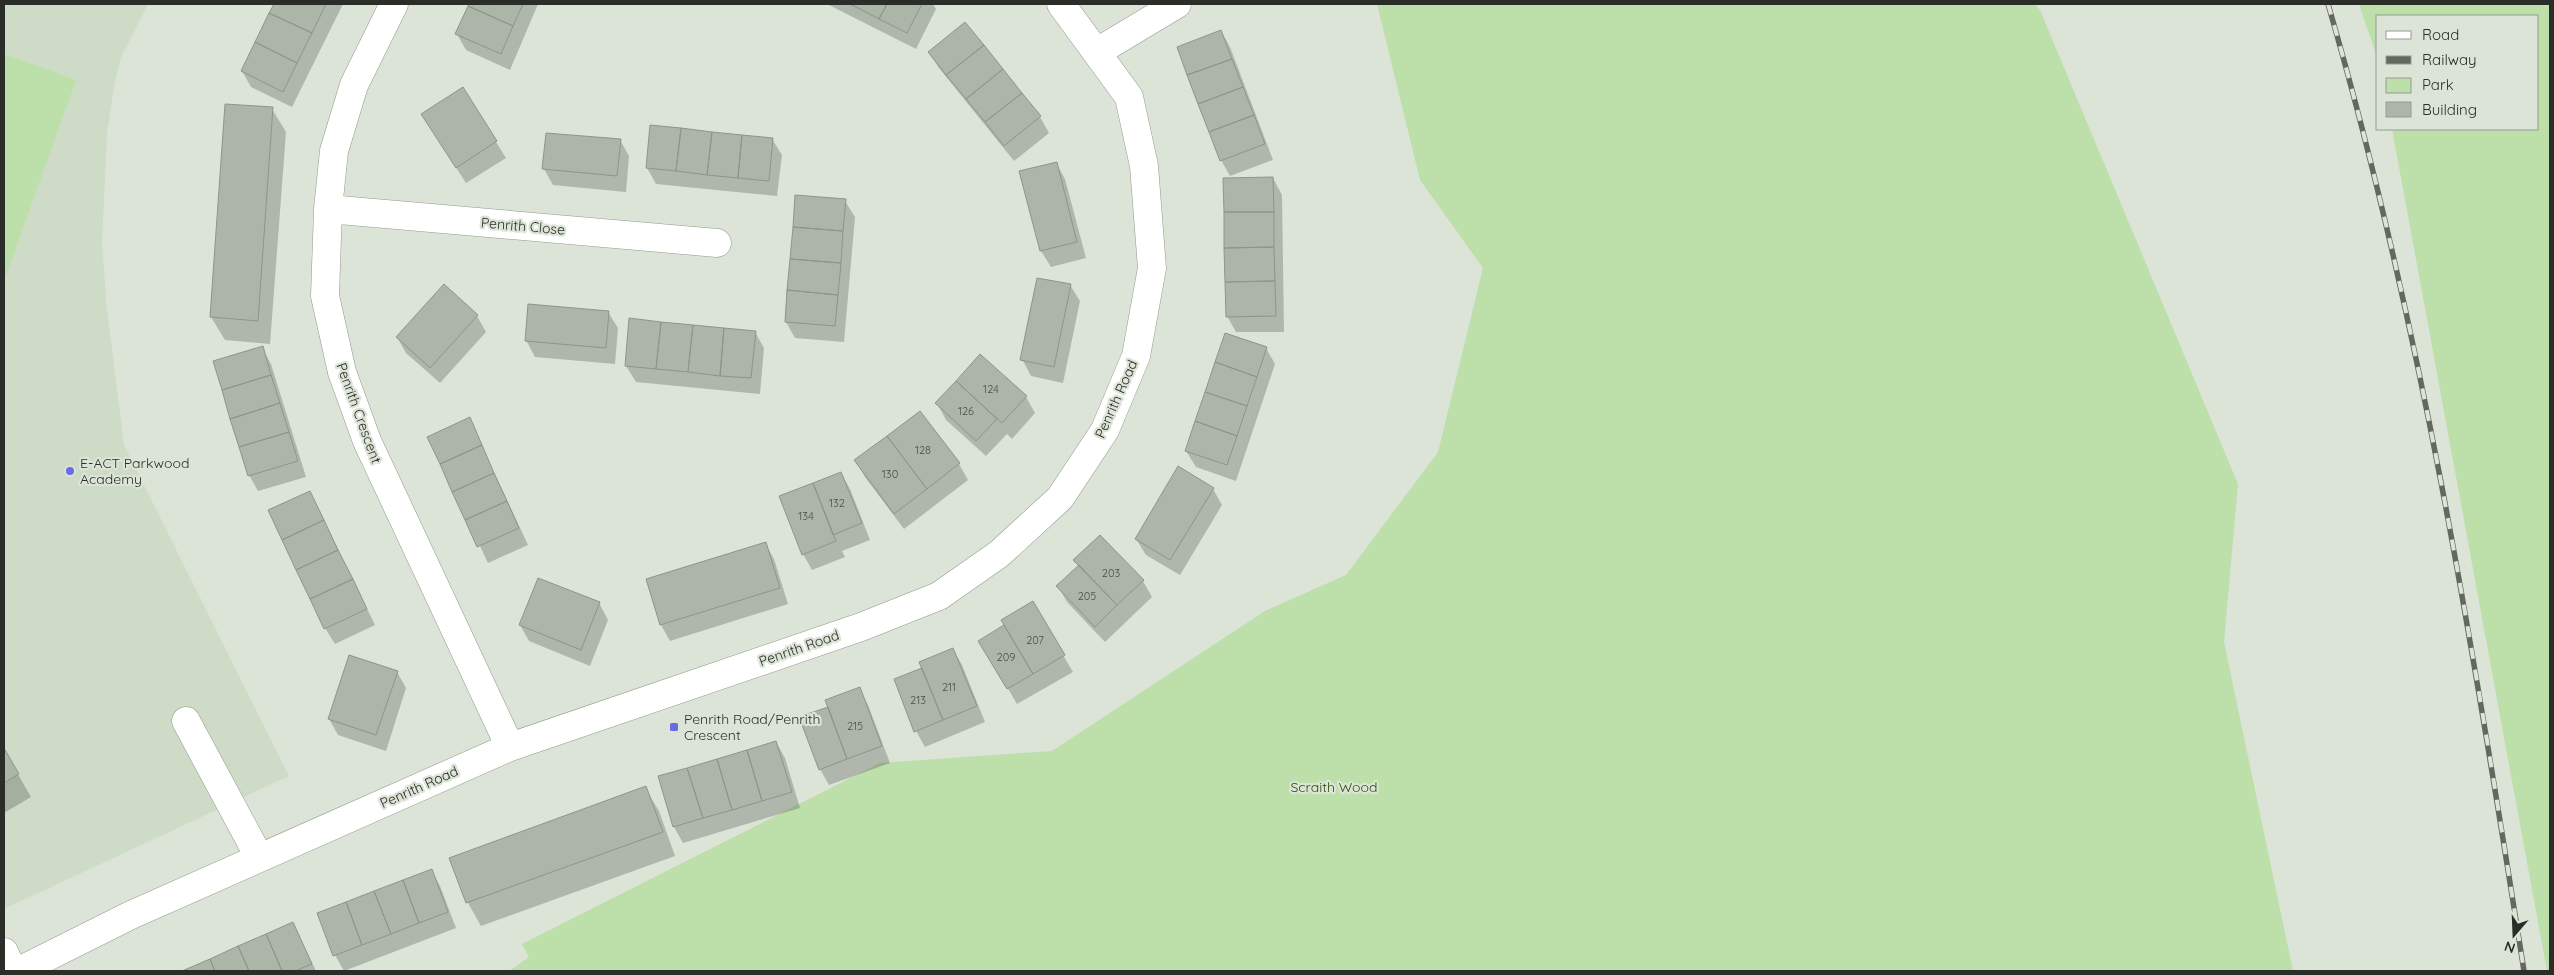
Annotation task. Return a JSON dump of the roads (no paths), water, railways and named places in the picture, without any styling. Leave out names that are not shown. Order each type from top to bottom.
[{"type":"street","name":"Penrith Crescent","points":[[394,4],[354,85],[334,151],[328,209],[326,296],[342,372],[367,442],[510,748]]},
{"type":"street","name":"Penrith Road","points":[[20,971],[131,914],[510,748],[861,627],[939,596],[1000,554],[1060,498],[1105,430],[1136,356],[1152,268],[1144,166],[1129,97],[1061,4]]},
{"type":"street","points":[[1097,52],[1177,4]]},
{"type":"street","name":"Penrith Close","points":[[328,209],[717,243]]},
{"type":"street","points":[[186,721],[260,856]]},
{"type":"street","points":[[4,952],[13,971]]},
{"type":"railway","points":[[2328,4],[2361,123],[2417,363],[2464,606],[2524,971]]},
{"type":"place","name":"E-ACT Parkwood Academy","points":[[70,471]]},
{"type":"place","name":"Penrith Road/Penrith Crescent","points":[[674,727]]},
{"type":"park label","name":"Scraith Wood","points":[[1334,787]]}]
